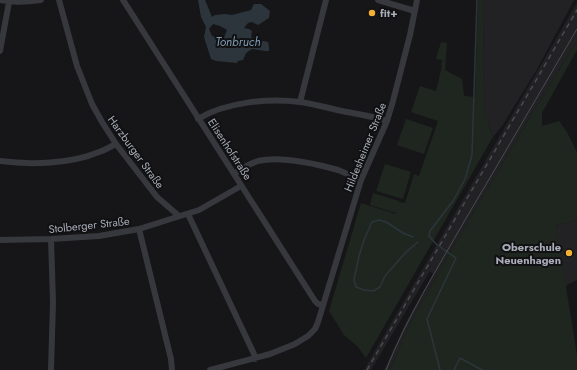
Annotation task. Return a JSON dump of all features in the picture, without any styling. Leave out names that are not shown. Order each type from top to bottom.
[{"type":"street","points":[[0,0],[9,2],[28,2],[41,0]]},
{"type":"street","name":"Harzburger Straße","points":[[59,0],[85,87],[100,118],[116,144],[157,197],[179,216]]},
{"type":"street","name":"Elisenhofstraße","points":[[123,0],[315,301],[323,306]]},
{"type":"street","points":[[300,102],[326,0]]},
{"type":"street","points":[[378,0],[415,11]]},
{"type":"street","name":"Hildesheimer Straße","points":[[255,358],[270,354],[303,340],[314,329],[318,322],[361,180],[387,121],[403,65],[416,0]]},
{"type":"street","points":[[0,51],[9,2]]},
{"type":"street","points":[[198,119],[207,113],[235,105],[270,101],[300,102],[387,121]]},
{"type":"street","points":[[0,161],[15,163],[45,163],[72,160],[98,153],[116,144]]},
{"type":"street","points":[[234,174],[251,164],[276,160],[322,166],[361,180]]},
{"type":"street","name":"Stolberger Straße","points":[[0,240],[99,236],[139,229],[199,210],[241,186]]},
{"type":"street","points":[[188,214],[255,358],[210,370]]},
{"type":"street","points":[[139,229],[171,359],[172,370]]},
{"type":"street","points":[[51,239],[53,302],[51,370]]},
{"type":"shaded area","points":[[478,0],[484,0],[483,63],[485,114],[493,137],[366,358],[358,347],[344,335],[329,311],[361,203],[396,214],[370,205],[373,193],[399,201],[399,203],[405,203],[414,174],[419,176],[438,121],[411,112],[420,86],[436,91],[442,66],[442,60],[436,59],[441,42],[447,43],[445,70],[462,79],[464,96],[475,97]]},
{"type":"shaded area","points":[[484,0],[574,0],[536,71],[502,126],[493,137],[485,114],[483,63]]},
{"type":"shaded area","points":[[577,3],[577,41],[452,249],[410,324],[390,370],[384,370],[406,322],[433,274],[430,271],[371,370],[364,370]]},
{"type":"shaded area","points":[[577,41],[577,50],[542,113],[542,126],[559,121],[567,132],[577,152],[577,220],[556,225],[577,355],[577,370],[390,370],[410,324],[452,249]]},
{"type":"shaded area","points":[[406,119],[433,128],[424,154],[397,145]]},
{"type":"shaded area","points":[[385,164],[411,172],[403,199],[376,191]]},
{"type":"shaded area","name":"Oberschule Neuenhagen","points":[[577,220],[577,280],[565,286],[556,225]]},
{"type":"water","name":"Tonbruch","points":[[198,0],[205,0],[212,17],[215,15],[225,14],[232,15],[251,10],[254,4],[261,4],[270,11],[269,18],[258,25],[252,22],[248,23],[244,28],[252,31],[251,37],[268,42],[269,51],[252,49],[246,53],[243,60],[238,61],[237,63],[216,61],[211,59],[204,37],[206,27],[201,17]],"holes":[[[213,24],[227,30],[224,38],[220,39],[212,36],[209,29]]]},
{"type":"waterway","points":[[440,370],[427,319],[456,258],[436,244],[429,236],[430,231],[453,201],[465,179],[472,155],[477,0]]},
{"type":"waterway","points":[[413,237],[403,233],[386,222],[379,220],[372,222],[359,256],[354,280],[356,287],[373,291],[380,287],[385,276],[406,252],[418,242]]},
{"type":"waterway","points":[[454,370],[460,358],[482,370]]},
{"type":"tram line","points":[[386,370],[403,331],[423,294],[577,29]]},
{"type":"railway","points":[[367,370],[577,10]]},
{"type":"place","name":"fit+","points":[[372,13]]},
{"type":"place","name":"Oberschule Neuenhagen","points":[[569,253]]}]
